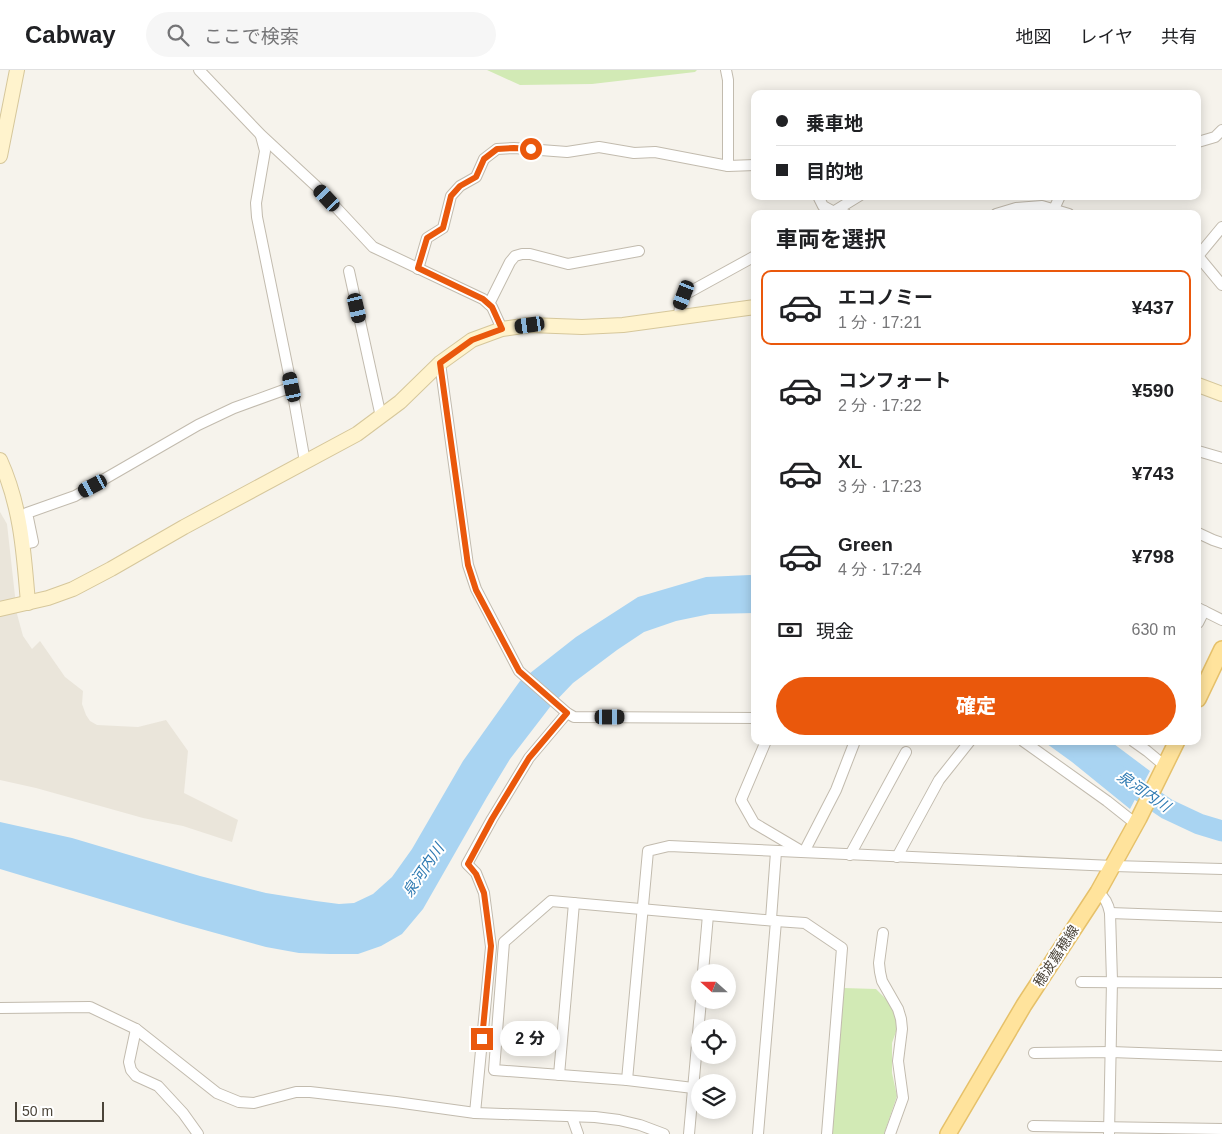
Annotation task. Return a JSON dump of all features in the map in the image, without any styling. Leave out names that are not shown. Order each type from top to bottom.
[{"type":"main road","points":[[1201,693],[1222,649]]},
{"type":"main road","name":"穂波嘉穂線","points":[[948,1134],[1024,1005],[1098,892],[1138,821],[1175,745]]},
{"type":"street","points":[[0,156],[17,70]]},
{"type":"street","points":[[199,70],[261,135],[316,186],[373,247],[483,299],[492,307],[502,329]]},
{"type":"street","points":[[726,70],[728,80],[728,166]]},
{"type":"street","points":[[1201,141],[1215,137],[1222,130]]},
{"type":"street","points":[[261,135],[265,151],[256,203],[257,217],[292,387],[305,462]]},
{"type":"street","points":[[418,268],[427,238],[443,228],[451,196],[460,186],[476,177],[484,159],[497,149],[514,148],[567,152],[599,147],[634,153],[655,152],[728,166],[751,165]]},
{"type":"street","points":[[820,200],[828,210]]},
{"type":"street","points":[[837,210],[853,200]]},
{"type":"street","points":[[1054,209],[1058,200]]},
{"type":"street","points":[[1009,210],[1042,206],[1057,210]]},
{"type":"street","points":[[1201,252],[1222,227]]},
{"type":"street","points":[[488,304],[515,256],[530,254],[568,264],[639,251]]},
{"type":"street","points":[[680,318],[680,305],[684,295],[751,258]]},
{"type":"street","points":[[1201,260],[1222,285]]},
{"type":"street","points":[[349,271],[381,417]]},
{"type":"street","points":[[0,609],[48,598],[73,589],[184,526],[357,434],[400,402],[440,363],[472,340],[502,329],[530,325],[623,325],[751,308]]},
{"type":"street","points":[[440,363],[468,565],[476,590],[519,671],[574,717],[751,718]]},
{"type":"street","points":[[1201,386],[1222,394]]},
{"type":"street","points":[[23,544],[33,542],[27,513],[75,496],[198,425],[234,408],[292,387]]},
{"type":"street","points":[[1201,452],[1222,458]]},
{"type":"street","points":[[0,460],[4,479],[16,507],[23,544],[28,603]]},
{"type":"street","points":[[1201,534],[1222,544]]},
{"type":"street","points":[[1201,610],[1222,620]]},
{"type":"street","points":[[475,1113],[491,946],[484,893],[476,874],[468,864],[492,819],[529,758],[565,711]]},
{"type":"street","points":[[764,745],[741,800],[754,823],[804,852]]},
{"type":"street","points":[[804,852],[836,790],[853,745]]},
{"type":"street","points":[[898,857],[939,780],[967,745]]},
{"type":"street","points":[[1029,745],[1138,821]]},
{"type":"street","points":[[1139,745],[1147,750],[1162,771]]},
{"type":"street","points":[[850,855],[906,752]]},
{"type":"street","points":[[626,1080],[648,851],[669,846],[1222,870]]},
{"type":"street","points":[[758,1134],[774,920],[776,852]]},
{"type":"street","points":[[1098,892],[1105,898],[1110,913],[1112,981],[1109,1130]]},
{"type":"street","points":[[691,1088],[626,1080],[494,1070],[504,942],[551,901],[805,923],[842,948],[826,1134]]},
{"type":"street","points":[[559,1076],[574,903]]},
{"type":"street","points":[[1110,913],[1222,917]]},
{"type":"street","points":[[705,964],[708,915]]},
{"type":"street","points":[[882,933],[880,972],[882,981],[898,1009],[902,1029],[898,1061],[903,1098],[890,1134]]},
{"type":"street","points":[[1080,982],[1222,983]]},
{"type":"street","points":[[0,1008],[90,1007],[136,1029],[217,1092],[239,1102],[254,1103],[296,1092],[310,1092],[475,1113],[619,1120],[664,1134]]},
{"type":"street","points":[[694,1074],[700,1009]]},
{"type":"street","points":[[136,1029],[129,1062],[131,1070],[136,1076],[158,1086],[183,1113],[198,1134]]},
{"type":"street","points":[[1034,1053],[1111,1052],[1222,1056]]},
{"type":"street","points":[[689,1134],[691,1111]]},
{"type":"street","points":[[572,1117],[578,1134]]},
{"type":"street","points":[[1033,1126],[1109,1130],[1222,1129]]},
{"type":"shaded area","points":[[0,512],[7,524],[17,614],[23,636],[32,649],[40,641],[65,677],[83,691],[82,704],[86,715],[90,721],[97,725],[138,727],[166,720],[188,751],[184,793],[238,820],[232,842],[183,826],[143,818],[36,788],[0,780]]},
{"type":"green space","points":[[487,70],[697,70],[695,72],[592,84],[520,85]]},
{"type":"green space","points":[[843,988],[876,989],[890,1003],[898,1026],[892,1043],[892,1073],[897,1096],[884,1134],[831,1134]]},
{"type":"water","points":[[751,575],[751,613],[710,614],[676,621],[644,632],[573,683],[550,707],[510,759],[423,909],[402,934],[381,946],[358,954],[299,953],[266,947],[0,869],[0,822],[72,838],[200,876],[266,893],[339,904],[354,903],[373,894],[392,877],[412,849],[463,761],[520,681],[576,637],[638,597],[706,577]]},
{"type":"water","points":[[1049,745],[1115,745],[1150,771],[1130,809]]},
{"type":"waterway","name":"泉河内川","points":[[1076,745],[1167,809],[1199,824],[1222,831]]},
{"type":"route","points":[[482,1039],[491,946],[484,893],[476,874],[468,864],[492,819],[529,758],[567,713],[519,671],[476,590],[468,565],[440,363],[472,340],[502,329],[492,307],[483,299],[418,268],[427,238],[443,228],[451,196],[460,186],[476,177],[484,159],[497,149],[531,149]]}]
